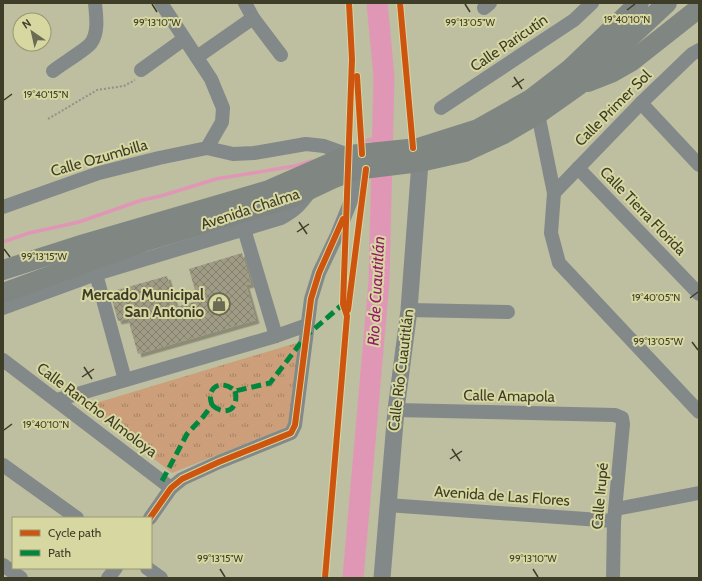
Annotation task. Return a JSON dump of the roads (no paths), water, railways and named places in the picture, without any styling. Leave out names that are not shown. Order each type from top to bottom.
[{"type":"main road","name":"Avenida Chalma","points":[[3,270],[84,244],[269,190],[366,159],[418,148],[478,129],[531,99],[570,69],[639,3]]},
{"type":"main road","name":"Avenida Chalma","points":[[3,293],[143,242],[284,201],[332,179],[366,159],[420,162],[465,152],[504,134],[538,114],[579,85],[666,3]]},
{"type":"main road","points":[[579,85],[611,73],[632,61],[699,8]]},
{"type":"street","points":[[53,71],[91,44],[96,28],[95,3]]},
{"type":"street","points":[[151,517],[171,488],[182,479],[291,433],[295,425],[310,299],[319,273],[353,196],[366,159],[324,146],[306,144],[254,154],[233,154],[207,148],[222,122],[223,108],[211,79],[160,3]]},
{"type":"street","points":[[244,3],[253,18],[281,55]]},
{"type":"street","name":"Calle Paricutín","points":[[441,108],[574,20],[592,3]]},
{"type":"street","points":[[197,57],[253,18]]},
{"type":"street","points":[[141,70],[184,39]]},
{"type":"street","name":"Calle Primer Sol","points":[[554,193],[642,103],[692,54],[699,50]]},
{"type":"street","points":[[642,103],[699,165]]},
{"type":"street","points":[[538,114],[554,193],[551,233],[559,263],[699,412]]},
{"type":"street","name":"Calle Ozumbilla","points":[[3,207],[99,173],[207,148]]},
{"type":"street","name":"Calle Río Cuautitlán","points":[[382,578],[396,410],[409,310],[420,162]]},
{"type":"street","name":"Calle Tierra Florida","points":[[578,168],[699,294]]},
{"type":"street","points":[[3,308],[96,274],[281,218],[300,206],[312,188]]},
{"type":"street","points":[[244,229],[276,336]]},
{"type":"street","points":[[96,274],[125,380]]},
{"type":"street","points":[[409,310],[508,312]]},
{"type":"street","points":[[57,400],[307,326]]},
{"type":"street","name":"Calle Rancho Almoloya","points":[[3,360],[171,488]]},
{"type":"street","name":"Calle Amapola","points":[[396,410],[615,415],[622,418]]},
{"type":"street","name":"Calle Irupé","points":[[613,578],[615,515],[623,424],[622,418]]},
{"type":"street","points":[[3,465],[76,517]]},
{"type":"street","name":"Avenida de Las Flores","points":[[387,505],[615,515],[699,493]]},
{"type":"street","points":[[3,565],[21,578]]},
{"type":"street","points":[[108,578],[115,569]]},
{"type":"street","points":[[148,569],[161,578]]},
{"type":"waterway","name":"Rio de Cuautitlán","points":[[353,578],[379,281],[384,77],[377,3]]},
{"type":"waterway","points":[[365,141],[382,137]]},
{"type":"waterway","points":[[3,242],[29,233],[79,222],[142,200],[161,196],[216,179],[295,166],[312,161]]},
{"type":"place","name":"Mercado Municipal San Antonio","points":[[219,304]]}]
